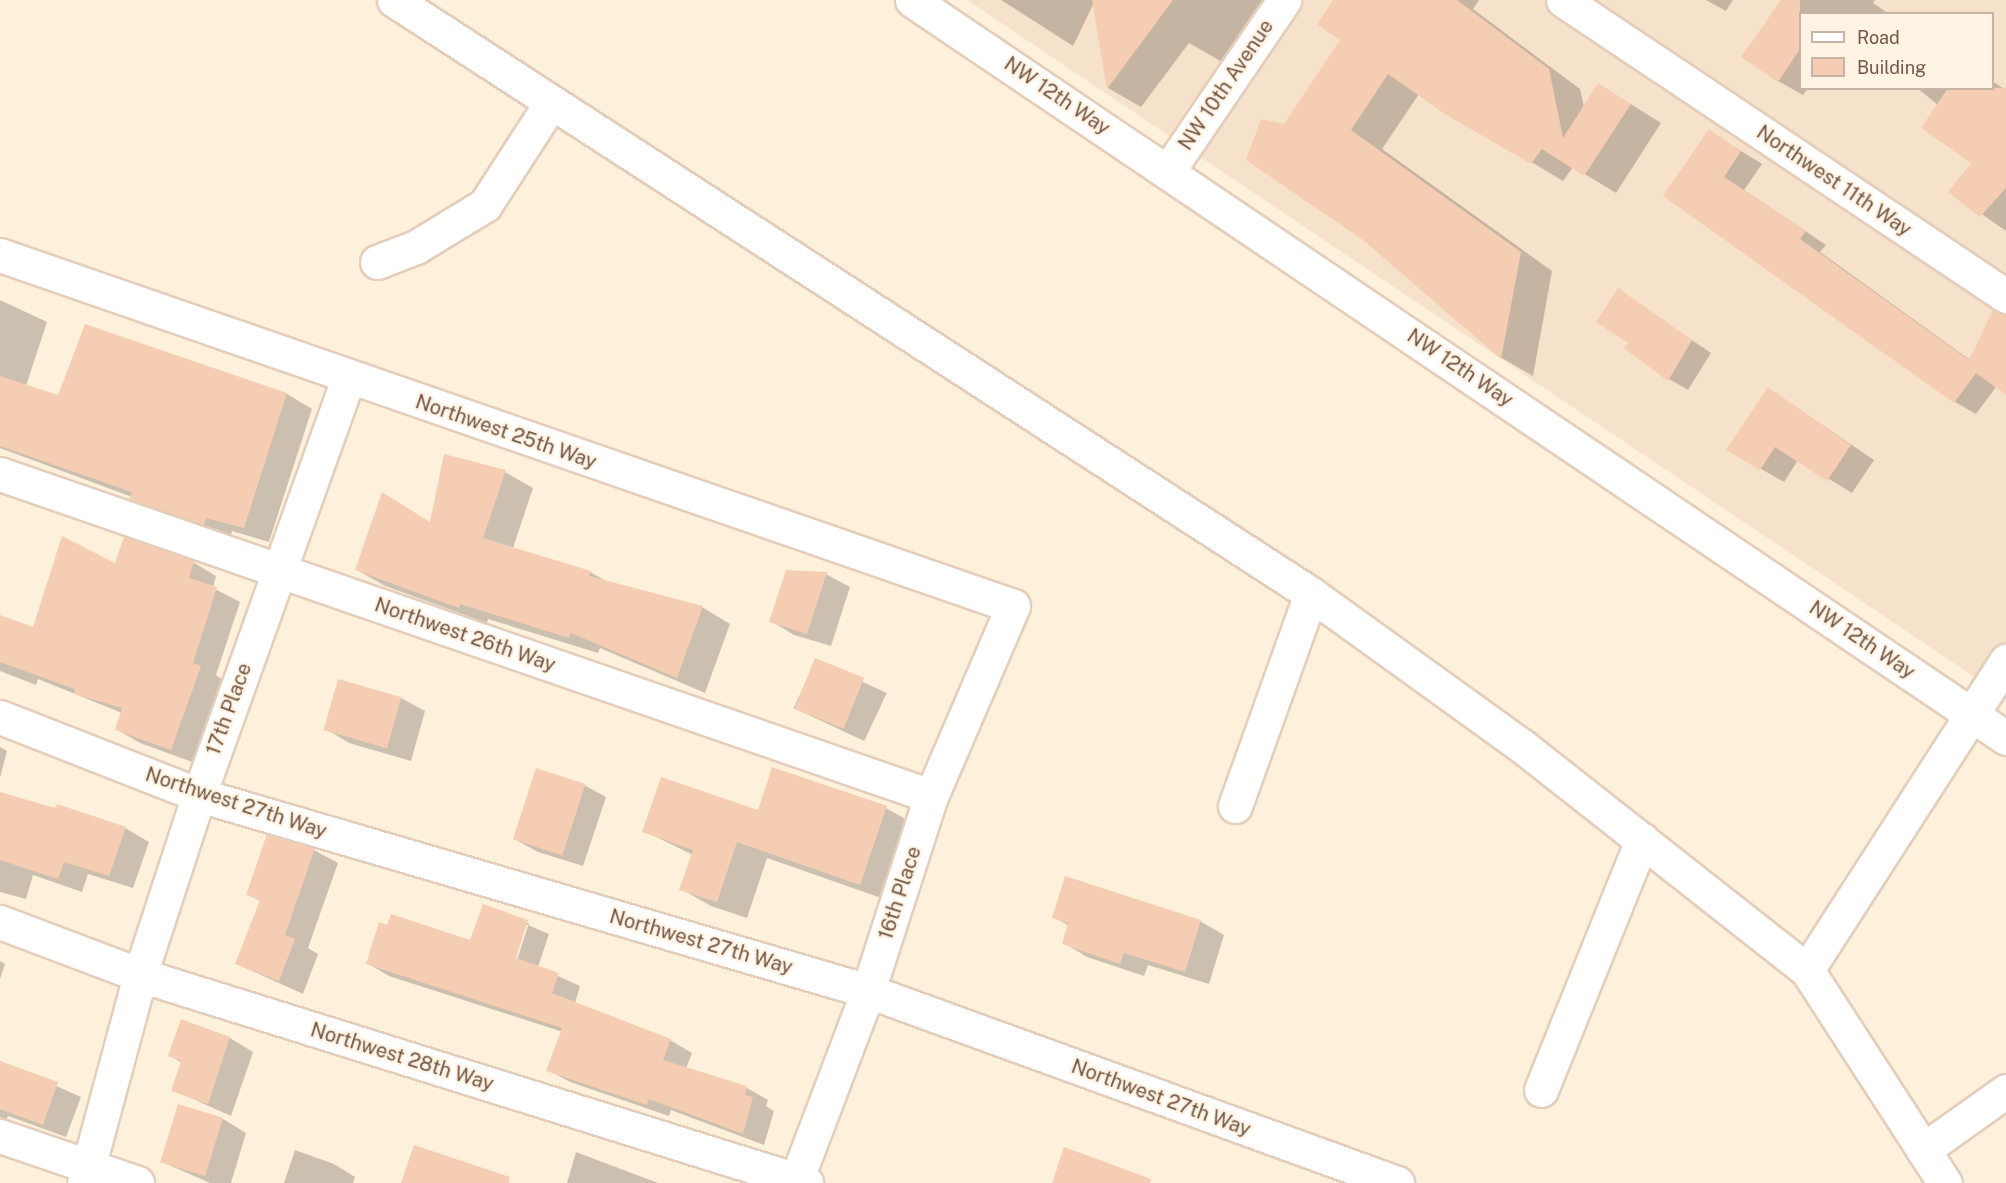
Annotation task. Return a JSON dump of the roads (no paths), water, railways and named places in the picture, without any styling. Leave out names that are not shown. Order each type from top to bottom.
[{"type":"street","points":[[394,0],[1311,594],[1522,746],[1807,970],[1944,1183]]},
{"type":"street","name":"NW 12th Way","points":[[912,0],[2006,738]]},
{"type":"street","name":"NW 10th Avenue","points":[[1168,171],[1284,0]]},
{"type":"street","name":"Northwest 11th Way","points":[[1563,0],[2006,296]]},
{"type":"street","points":[[377,262],[416,247],[485,205],[551,102]]},
{"type":"street","name":"Northwest 25th Way","points":[[0,255],[1013,606]]},
{"type":"street","name":"17th Place","points":[[87,1175],[140,975],[199,795],[349,377]]},
{"type":"street","name":"Northwest 26th Way","points":[[0,474],[931,796]]},
{"type":"street","points":[[1235,806],[1311,594]]},
{"type":"street","name":"16th Place","points":[[799,1182],[868,991],[931,796],[1013,606]]},
{"type":"street","points":[[1807,970],[1970,713],[2006,661]]},
{"type":"street","name":"Northwest 27th Way","points":[[0,717],[199,795],[868,991],[1397,1183]]},
{"type":"street","points":[[1541,1090],[1642,840]]},
{"type":"street","name":"Northwest 28th Way","points":[[0,922],[140,975],[799,1182]]},
{"type":"street","points":[[1923,1150],[2006,1091]]},
{"type":"street","points":[[0,1136],[87,1175],[137,1183]]}]
